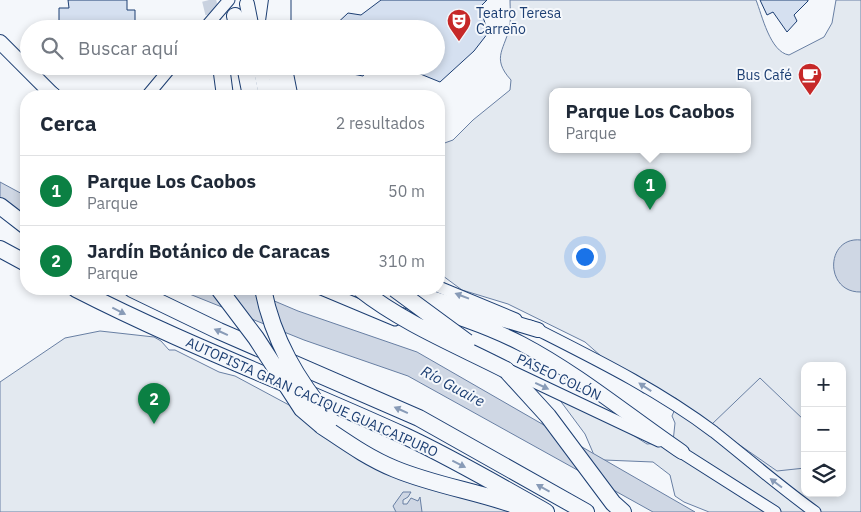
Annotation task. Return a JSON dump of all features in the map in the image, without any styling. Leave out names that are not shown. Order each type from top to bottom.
[{"type":"highway","points":[[274,20],[277,0]]},
{"type":"highway","points":[[222,75],[224,90]]},
{"type":"highway","points":[[247,75],[250,90]]},
{"type":"highway","points":[[276,75],[279,90]]},
{"type":"highway","points":[[0,206],[20,221]]},
{"type":"highway","points":[[0,249],[20,260]]},
{"type":"highway","name":"AUTOPISTA GRAN CACIQUE GUAICAIPURO","points":[[88,295],[128,316],[405,436],[546,512]]},
{"type":"highway","name":"AUTOPISTA GRAN CACIQUE GUAICAIPURO","points":[[144,295],[219,331],[419,418],[586,512]]},
{"type":"highway","points":[[224,295],[256,338],[302,409],[326,423],[371,458],[397,470],[498,499],[532,512]]},
{"type":"highway","points":[[265,295],[282,351],[314,400],[326,423]]},
{"type":"highway","points":[[368,295],[414,323],[506,370]]},
{"type":"highway","points":[[402,295],[506,370],[548,416],[598,483],[623,512]]},
{"type":"main road","points":[[0,42],[20,62]]},
{"type":"main road","points":[[32,75],[47,90]]},
{"type":"main road","points":[[218,90],[219,75]]},
{"type":"main road","points":[[262,75],[265,90]]},
{"type":"main road","points":[[387,295],[469,322],[520,343],[582,380],[682,452]]},
{"type":"main road","points":[[421,295],[538,330]]},
{"type":"street","points":[[211,20],[228,0]]},
{"type":"street","points":[[285,0],[285,20]]},
{"type":"street","points":[[152,90],[164,75]]},
{"type":"street","points":[[288,75],[291,90]]},
{"type":"street","points":[[445,290],[501,311],[644,386],[713,432],[762,473],[815,512]]},
{"type":"street","name":"PASEO COLÓN","points":[[335,295],[469,351],[682,452],[775,512]]},
{"type":"shaded area","points":[[510,0],[756,0],[772,40],[782,52],[789,55],[824,37],[832,23],[836,0],[861,0],[861,512],[709,512],[684,502],[675,496],[670,475],[653,462],[604,460],[594,455],[585,434],[559,399],[606,418],[647,444],[673,442],[675,423],[672,416],[678,402],[677,399],[661,391],[643,393],[585,342],[508,304],[462,290],[445,277],[445,143],[453,140],[473,120],[510,90],[511,80],[501,65],[500,59],[510,24]]},
{"type":"shaded area","points":[[100,331],[154,337],[161,341],[169,350],[175,350],[219,372],[235,376],[289,405],[309,419],[313,427],[520,512],[0,512],[0,382],[65,338]]},
{"type":"shaded area","points":[[760,378],[801,417],[801,468],[777,471],[711,425]]},
{"type":"water","points":[[0,182],[20,193],[20,214],[0,204]]},
{"type":"water","points":[[861,240],[861,292],[849,290],[840,284],[835,275],[834,265],[835,255],[841,247],[849,241]]},
{"type":"water","name":"Río Guaire","points":[[192,295],[260,295],[298,311],[417,352],[695,512],[653,512],[408,376],[304,340]]},
{"type":"water","points":[[403,492],[411,492],[403,500],[403,504],[407,504],[411,498],[418,501],[420,497],[422,512],[396,512],[393,506]]},
{"type":"building","points":[[68,0],[127,0],[127,10],[135,10],[135,20],[59,20],[59,8],[69,8]]},
{"type":"building","name":"Teatro Teresa Carreño","points":[[381,0],[487,0],[480,7],[488,33],[474,51],[440,82],[423,75],[445,75],[445,20],[341,20],[348,13],[361,15]]},
{"type":"building","points":[[760,0],[808,1],[794,15],[797,21],[787,32],[773,12],[767,15]]},
{"type":"tunnel","points":[[209,0],[214,20]]},
{"type":"place","name":"Teatro Teresa Carreño","points":[[459,42]]},
{"type":"place","name":"Bus Café","points":[[810,96]]},
{"type":"place","name":"Parque Los Caobos","points":[[650,210]]},
{"type":"place","name":"Jardín Botánico de Caracas","points":[[154,424]]}]
